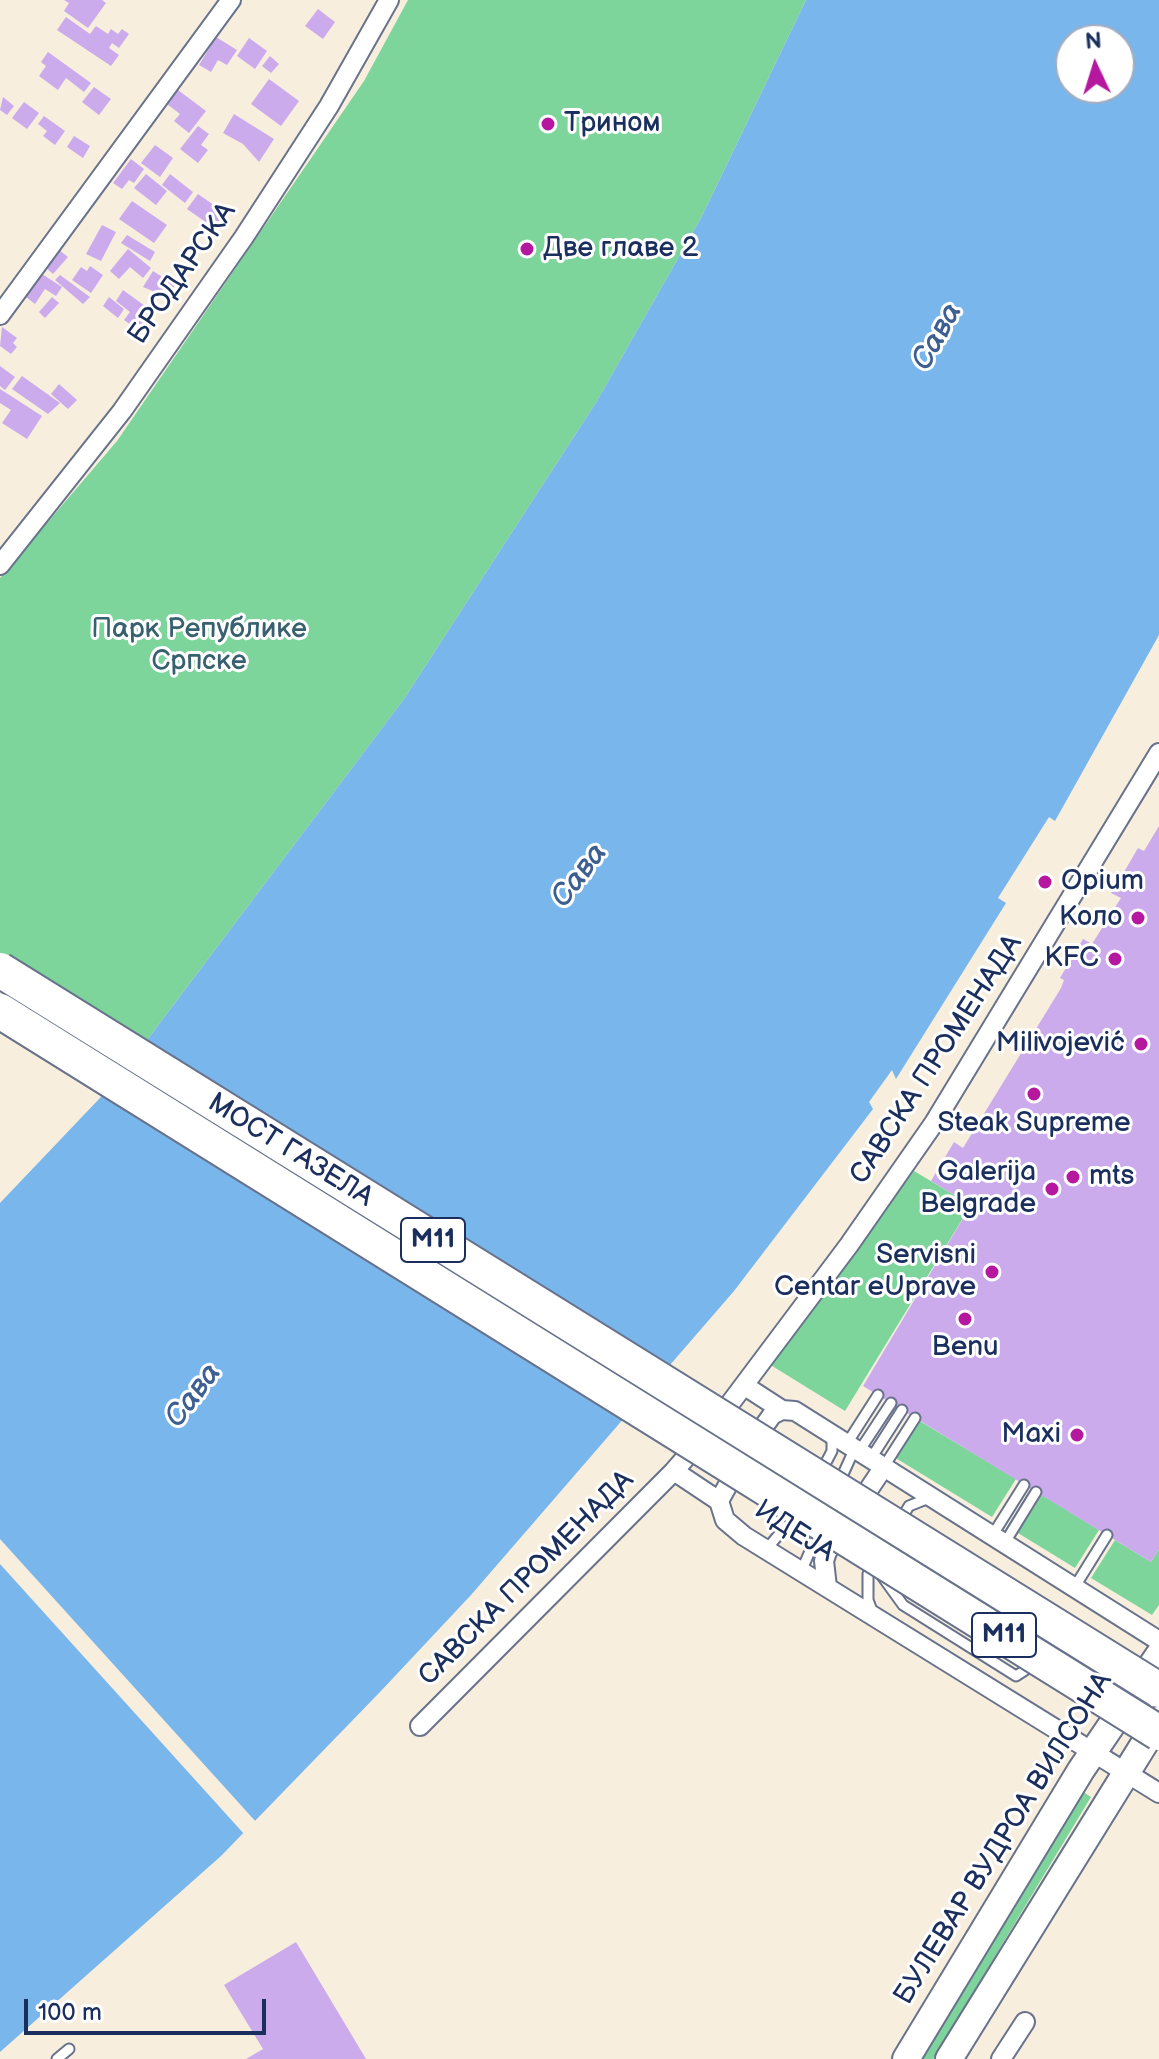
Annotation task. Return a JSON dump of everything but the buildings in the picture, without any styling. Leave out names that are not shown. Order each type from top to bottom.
[{"type":"highway","name":"МОСТ ГАЗЕЛА","points":[[0,970],[866,1510],[1156,1676]]},
{"type":"highway","name":"МОСТ ГАЗЕЛА","points":[[0,1011],[1159,1733]]},
{"type":"main road","name":"БУЛЕВАР ВУДРОА ВИЛСОНА","points":[[906,2059],[1092,1753],[1156,1676]]},
{"type":"main road","points":[[949,2059],[1159,1720]]},
{"type":"street","points":[[0,315],[231,0]]},
{"type":"street","name":"БРОДАРСКА","points":[[0,565],[122,411],[244,237],[329,106],[389,0]]},
{"type":"street","name":"САВСКА ПРОМЕНАДА","points":[[420,1726],[674,1471],[745,1386],[934,1123],[1159,753]]},
{"type":"street","points":[[745,1386],[782,1410],[795,1411],[1159,1641]]},
{"type":"street","name":"ИДЕЈА","points":[[782,1410],[766,1421],[719,1501],[725,1520],[766,1550],[1159,1793]]},
{"type":"street","points":[[827,1587],[824,1561],[857,1452]]},
{"type":"street","name":"САВСКА ПРОМЕНАДА","points":[[674,1471],[719,1501]]},
{"type":"street","points":[[1001,2059],[1025,2022]]},
{"type":"lane","points":[[831,1503],[857,1452],[878,1395]]},
{"type":"lane","points":[[857,1452],[891,1403]]},
{"type":"lane","points":[[857,1452],[902,1410]]},
{"type":"lane","points":[[813,1486],[832,1451],[857,1452],[915,1418]]},
{"type":"lane","points":[[998,1540],[1024,1485]]},
{"type":"lane","points":[[998,1540],[1036,1492]]},
{"type":"lane","points":[[766,1550],[790,1523],[805,1498]]},
{"type":"lane","points":[[874,1617],[867,1584],[873,1564],[909,1506],[929,1498]]},
{"type":"lane","points":[[801,1572],[825,1517]]},
{"type":"lane","points":[[899,1521],[1156,1676]]},
{"type":"lane","points":[[1074,1588],[1107,1535]]},
{"type":"lane","points":[[873,1564],[903,1605],[1016,1676],[1050,1654]]},
{"type":"lane","points":[[1061,1647],[1073,1628]]},
{"type":"lane","points":[[57,2059],[69,2049]]},
{"type":"green space","name":"Парк Републике Српске","points":[[408,0],[806,0],[702,216],[597,401],[404,699],[141,1048],[0,954],[0,578],[117,441],[364,81]]},
{"type":"green space","points":[[914,1171],[971,1205],[845,1411],[769,1364]]},
{"type":"green space","points":[[918,1420],[1016,1479],[992,1517],[894,1457]]},
{"type":"green space","points":[[1042,1495],[1099,1530],[1075,1568],[1018,1533]]},
{"type":"green space","points":[[1115,1540],[1151,1562],[1159,1549],[1159,1605],[1152,1615],[1091,1578]]},
{"type":"green space","points":[[1077,1788],[1091,1797],[933,2059],[917,2059]]},
{"type":"water","name":"Сава","points":[[806,0],[1159,0],[1159,635],[1055,821],[1049,817],[998,898],[1006,903],[896,1079],[892,1070],[869,1102],[873,1109],[734,1291],[471,1595],[380,1692],[221,1856],[0,2052],[0,1203],[99,1099],[141,1048],[404,699],[597,401],[702,216]]},
{"type":"pier","points":[[0,1539],[257,1823],[245,1835],[0,1564]]},
{"type":"place","name":"Трином","points":[[548,124]]},
{"type":"place","name":"Две главе 2","points":[[527,249]]},
{"type":"place","name":"Opium","points":[[1045,882]]},
{"type":"place","name":"Коло","points":[[1138,918]]},
{"type":"place","name":"KFC","points":[[1115,959]]},
{"type":"place","name":"Milivojević","points":[[1141,1044]]},
{"type":"place","name":"Steak Supreme","points":[[1034,1094]]},
{"type":"place","name":"mts","points":[[1073,1177]]},
{"type":"place","name":"Galerija Belgrade","points":[[1052,1189]]},
{"type":"place","name":"Servisni Centar eUprave","points":[[992,1272]]},
{"type":"place","name":"Benu","points":[[965,1319]]},
{"type":"place","name":"Maxi","points":[[1077,1435]]}]
